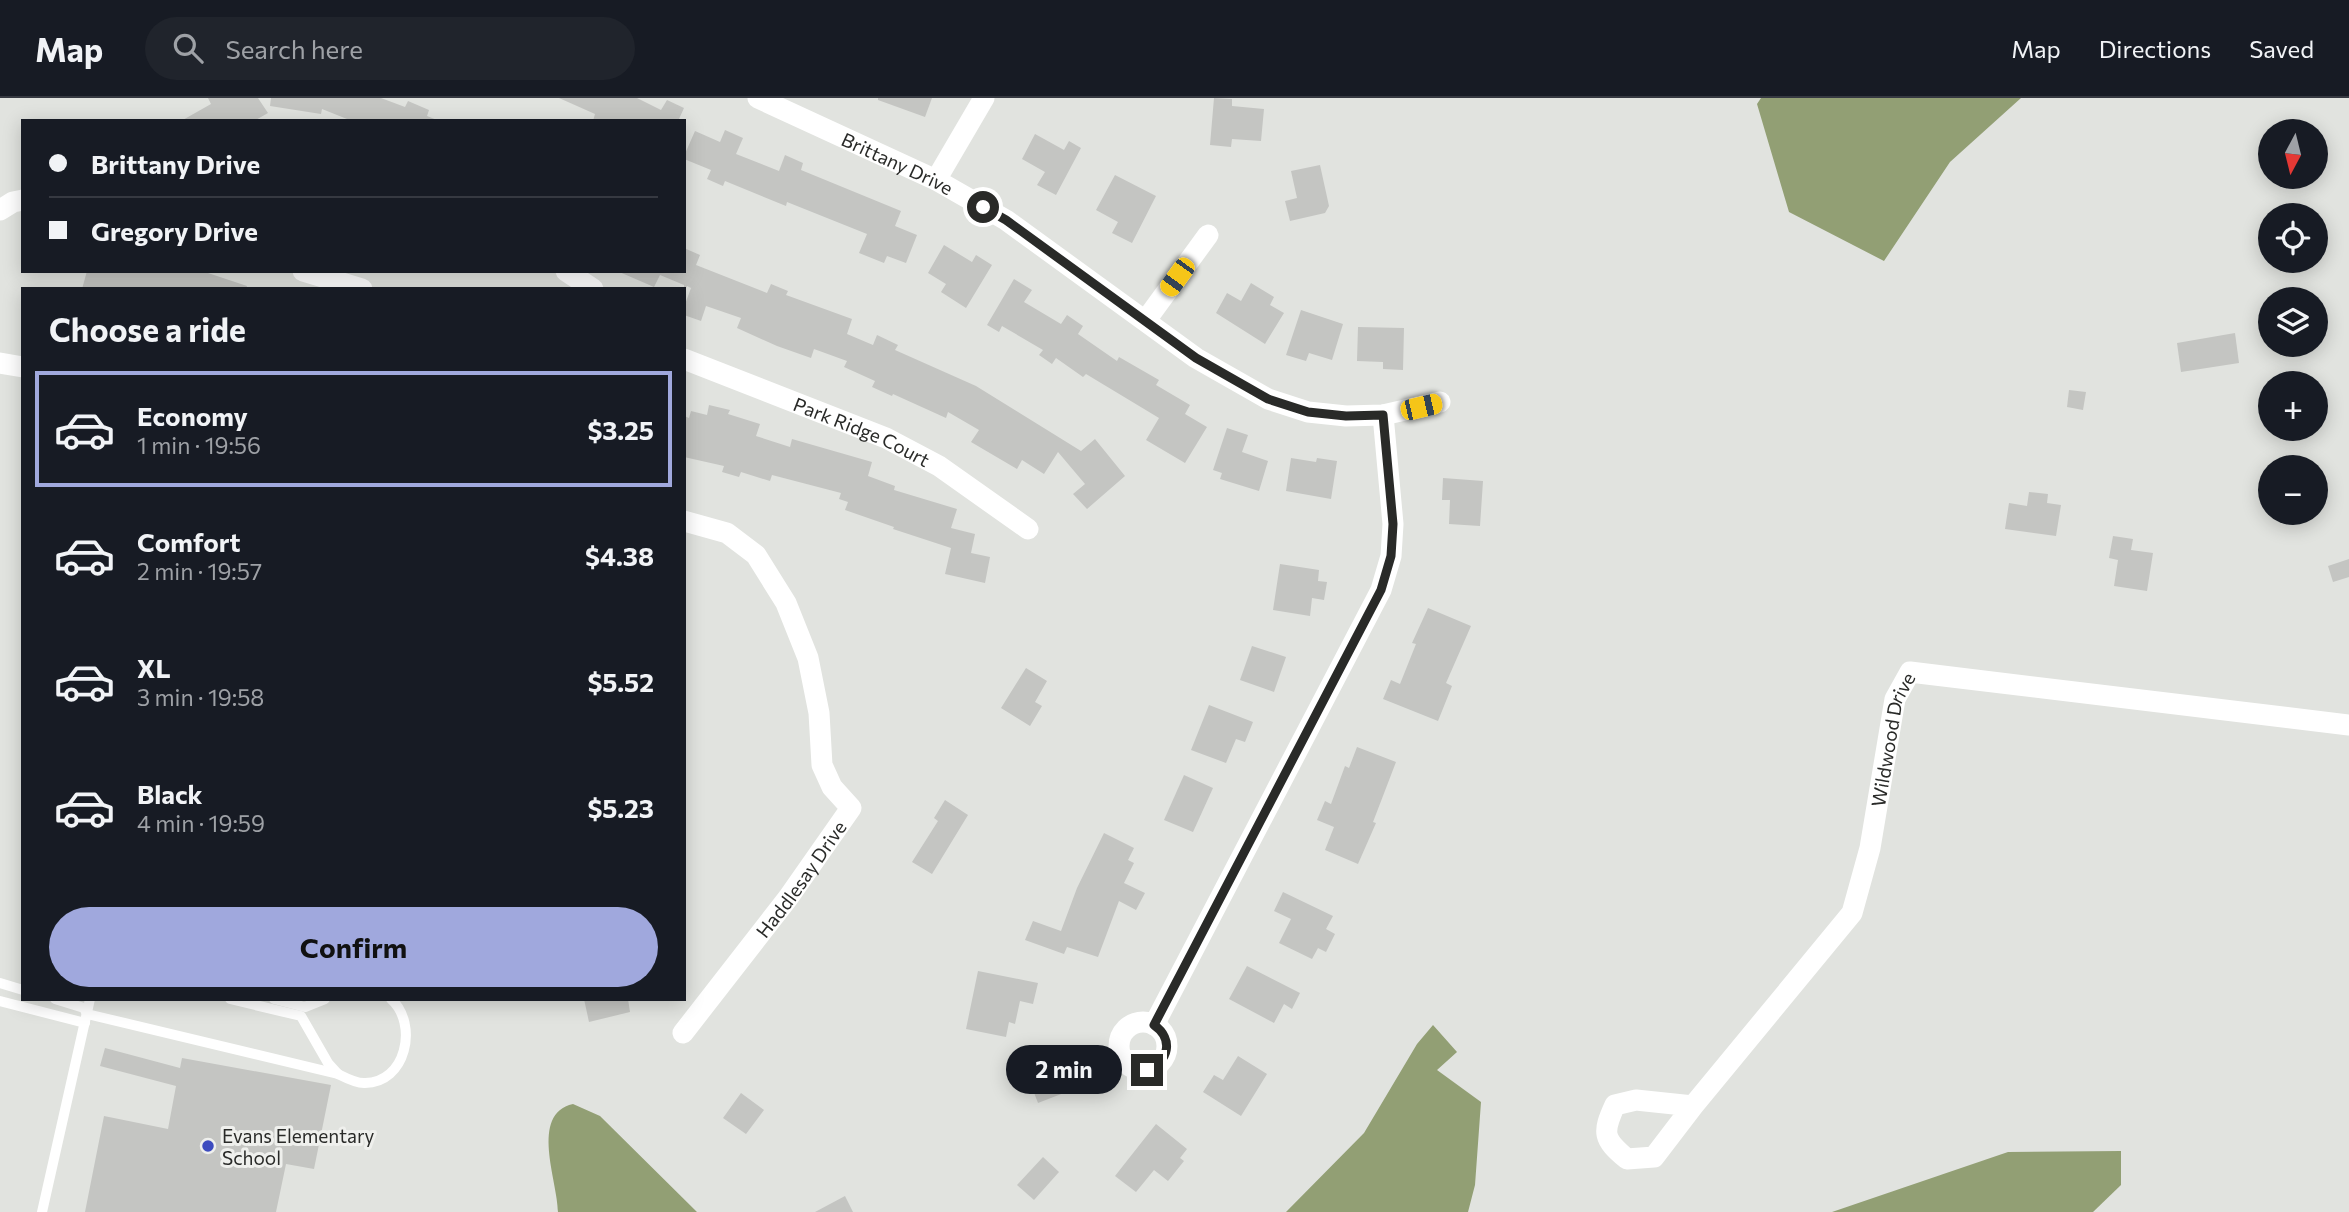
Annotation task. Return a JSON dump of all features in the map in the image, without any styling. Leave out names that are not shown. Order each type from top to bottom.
[{"type":"street","name":"Brittany Drive","points":[[758,98],[936,180],[1006,220],[1196,358],[1268,399],[1308,412],[1346,416],[1383,415],[1440,402]]},
{"type":"street","points":[[936,180],[984,98]]},
{"type":"street","points":[[0,209],[21,201]]},
{"type":"street","points":[[1146,320],[1208,235]]},
{"type":"street","points":[[310,273],[355,287]]},
{"type":"street","points":[[569,273],[590,287]]},
{"type":"street","name":"Park Ridge Court","points":[[686,360],[886,438],[939,466],[1028,529]]},
{"type":"street","points":[[0,363],[21,367]]},
{"type":"street","points":[[1154,1025],[1381,590],[1391,556],[1393,524],[1383,415]]},
{"type":"street","name":"Haddlesay Drive","points":[[683,1032],[788,898],[851,808],[832,787],[822,765],[818,713],[808,658],[786,603],[756,555],[727,533],[686,522]]},
{"type":"street","name":"Wildwood Drive","points":[[1693,1106],[1852,913],[1870,848],[1895,699],[1910,672],[2349,725]]},
{"type":"lane","points":[[0,983],[21,988]]},
{"type":"lane","points":[[0,1001],[70,1019],[86,1019],[338,1074],[362,1083],[374,1082],[393,1071],[400,1061],[406,1042],[406,1022],[393,1001]]},
{"type":"lane","points":[[61,1001],[84,1008],[86,1019]]},
{"type":"lane","points":[[41,1212],[90,1001]]},
{"type":"lane","points":[[238,1001],[302,1016],[328,1063],[338,1074]]},
{"type":"lane","points":[[282,1001],[305,1007],[319,1001]]},
{"type":"shaded area","points":[[1761,98],[2021,98],[1950,162],[1884,261],[1789,212],[1757,104]]},
{"type":"shaded area","points":[[1433,1025],[1457,1052],[1437,1070],[1481,1102],[1475,1185],[1468,1212],[1286,1212],[1364,1133],[1417,1044]]},
{"type":"shaded area","points":[[573,1104],[600,1116],[697,1212],[558,1212],[549,1134],[552,1121],[560,1110]]},
{"type":"shaded area","points":[[2121,1151],[2121,1185],[2093,1212],[1832,1212],[2008,1152]]},
{"type":"building","points":[[208,98],[258,98],[268,113],[258,119],[185,119],[211,104]]},
{"type":"building","points":[[271,98],[381,98],[405,107],[408,101],[429,110],[427,116],[434,119],[347,119],[322,109],[321,114],[270,106]]},
{"type":"building","points":[[559,98],[637,98],[661,110],[667,100],[684,108],[679,119],[594,119],[595,114]]},
{"type":"building","points":[[878,98],[932,98],[925,117]]},
{"type":"building","points":[[1214,98],[1232,99],[1232,106],[1264,109],[1261,141],[1232,139],[1231,147],[1210,145]]},
{"type":"building","points":[[725,130],[743,138],[736,154],[779,171],[785,155],[803,163],[801,170],[901,211],[895,226],[917,235],[906,263],[887,256],[884,263],[859,253],[867,234],[725,181],[723,186],[707,179],[711,170],[686,160],[686,151],[695,131],[720,142]]},
{"type":"building","points":[[1035,134],[1064,150],[1069,141],[1081,148],[1056,195],[1037,185],[1045,172],[1022,159]]},
{"type":"building","points":[[1320,165],[1329,206],[1325,213],[1290,221],[1285,201],[1297,198],[1291,171]]},
{"type":"building","points":[[1115,175],[1156,196],[1132,243],[1112,233],[1118,222],[1096,210]]},
{"type":"building","points":[[944,245],[972,262],[976,255],[992,265],[966,308],[941,292],[946,284],[928,273]]},
{"type":"building","points":[[686,249],[700,255],[696,265],[767,293],[771,284],[788,291],[786,295],[852,319],[847,334],[873,345],[877,335],[898,345],[895,350],[976,386],[1081,451],[1095,439],[1125,476],[1087,509],[1073,494],[1085,484],[1058,452],[1044,474],[1022,460],[1017,469],[971,442],[979,430],[948,412],[946,418],[872,387],[875,381],[844,367],[847,361],[814,349],[811,358],[777,346],[737,328],[741,318],[706,306],[701,321],[686,316],[686,302],[691,288],[660,275],[654,287],[622,273],[686,273]]},
{"type":"building","points":[[86,273],[208,273],[247,286],[247,287],[83,287]]},
{"type":"building","points":[[1014,279],[1032,290],[1024,302],[1061,324],[1067,315],[1083,326],[1078,334],[1117,361],[1119,357],[1159,380],[1156,385],[1190,405],[1185,414],[1207,427],[1185,463],[1146,440],[1159,418],[1086,374],[1083,377],[1056,358],[1052,364],[1039,355],[1043,350],[1002,326],[999,332],[987,325]]},
{"type":"building","points":[[1251,283],[1274,297],[1270,305],[1284,313],[1265,344],[1216,313],[1227,293],[1241,301]]},
{"type":"building","points":[[1301,310],[1343,324],[1332,360],[1309,353],[1306,361],[1286,355]]},
{"type":"building","points":[[1358,327],[1404,328],[1403,370],[1383,369],[1383,362],[1357,361]]},
{"type":"building","points":[[2235,333],[2239,363],[2181,372],[2177,343]]},
{"type":"building","points":[[2069,390],[2086,392],[2083,410],[2067,407]]},
{"type":"building","points":[[709,405],[730,410],[728,414],[760,424],[756,436],[790,447],[792,439],[872,462],[868,476],[895,486],[894,490],[957,509],[951,528],[975,534],[971,553],[990,557],[985,583],[945,574],[951,548],[845,510],[848,502],[839,499],[841,493],[772,475],[770,481],[741,472],[739,477],[722,472],[724,466],[686,457],[686,417],[689,418],[691,411],[707,415]]},
{"type":"building","points":[[1227,428],[1248,435],[1242,452],[1268,461],[1259,491],[1220,479],[1222,473],[1213,470]]},
{"type":"building","points":[[1291,458],[1316,462],[1317,458],[1337,461],[1331,499],[1286,491]]},
{"type":"building","points":[[1443,478],[1483,481],[1480,526],[1449,524],[1450,500],[1442,500]]},
{"type":"building","points":[[2029,492],[2048,494],[2047,503],[2061,505],[2056,536],[2005,529],[2009,503],[2027,506]]},
{"type":"building","points":[[2113,536],[2133,539],[2131,550],[2153,553],[2147,591],[2114,586],[2118,560],[2109,558]]},
{"type":"building","points":[[2349,559],[2349,577],[2333,582],[2328,566]]},
{"type":"building","points":[[1280,564],[1319,570],[1318,581],[1327,582],[1324,600],[1312,598],[1310,616],[1273,610]]},
{"type":"building","points":[[1428,608],[1471,626],[1446,683],[1452,686],[1438,721],[1383,699],[1391,680],[1400,684],[1416,644],[1412,643]]},
{"type":"building","points":[[1252,646],[1286,657],[1274,692],[1240,680]]},
{"type":"building","points":[[1026,668],[1047,681],[1035,702],[1042,706],[1030,726],[1001,708]]},
{"type":"building","points":[[1209,705],[1253,722],[1245,742],[1236,739],[1226,763],[1191,750]]},
{"type":"building","points":[[1357,747],[1396,762],[1373,822],[1376,823],[1358,864],[1325,850],[1334,827],[1317,820],[1325,801],[1331,804],[1345,766],[1349,768]]},
{"type":"building","points":[[1184,775],[1213,788],[1193,832],[1164,820]]},
{"type":"building","points":[[945,800],[968,815],[932,874],[912,862],[938,821],[934,818]]},
{"type":"building","points":[[1104,833],[1134,848],[1128,860],[1134,863],[1124,883],[1145,893],[1136,910],[1119,901],[1098,957],[1067,947],[1064,954],[1025,940],[1033,921],[1061,931],[1077,888]]},
{"type":"building","points":[[1283,892],[1333,916],[1326,929],[1335,934],[1326,952],[1318,948],[1312,959],[1279,943],[1291,919],[1274,911]]},
{"type":"building","points":[[1247,966],[1300,993],[1292,1009],[1284,1004],[1274,1023],[1229,999]]},
{"type":"building","points":[[978,971],[1038,983],[1033,1004],[1020,1001],[1015,1024],[1009,1022],[1006,1037],[966,1029]]},
{"type":"building","points":[[584,1001],[628,1001],[630,1012],[589,1022]]},
{"type":"building","name":"Evans Elementary School","points":[[105,1048],[180,1068],[182,1058],[331,1085],[314,1169],[286,1164],[276,1212],[85,1212],[104,1116],[168,1129],[176,1086],[100,1066]]},
{"type":"building","points":[[1054,1053],[1069,1091],[1038,1103],[1023,1064]]},
{"type":"building","points":[[1238,1056],[1267,1074],[1241,1116],[1203,1092],[1214,1075],[1223,1080]]},
{"type":"building","points":[[741,1093],[764,1110],[746,1134],[723,1118]]},
{"type":"building","points":[[1156,1124],[1187,1149],[1180,1158],[1184,1161],[1168,1181],[1154,1170],[1136,1192],[1115,1176]]},
{"type":"building","points":[[1043,1157],[1059,1172],[1034,1200],[1017,1185]]},
{"type":"building","points":[[845,1196],[853,1212],[815,1212]]},
{"type":"place","name":"Evans Elementary School","points":[[208,1146]]},
{"type":"route","points":[[983,207],[1006,220],[1196,358],[1268,399],[1308,412],[1346,416],[1383,415],[1393,524],[1391,556],[1381,590],[1154,1025],[1167,1040],[1167,1048],[1161,1062],[1147,1070]]}]
